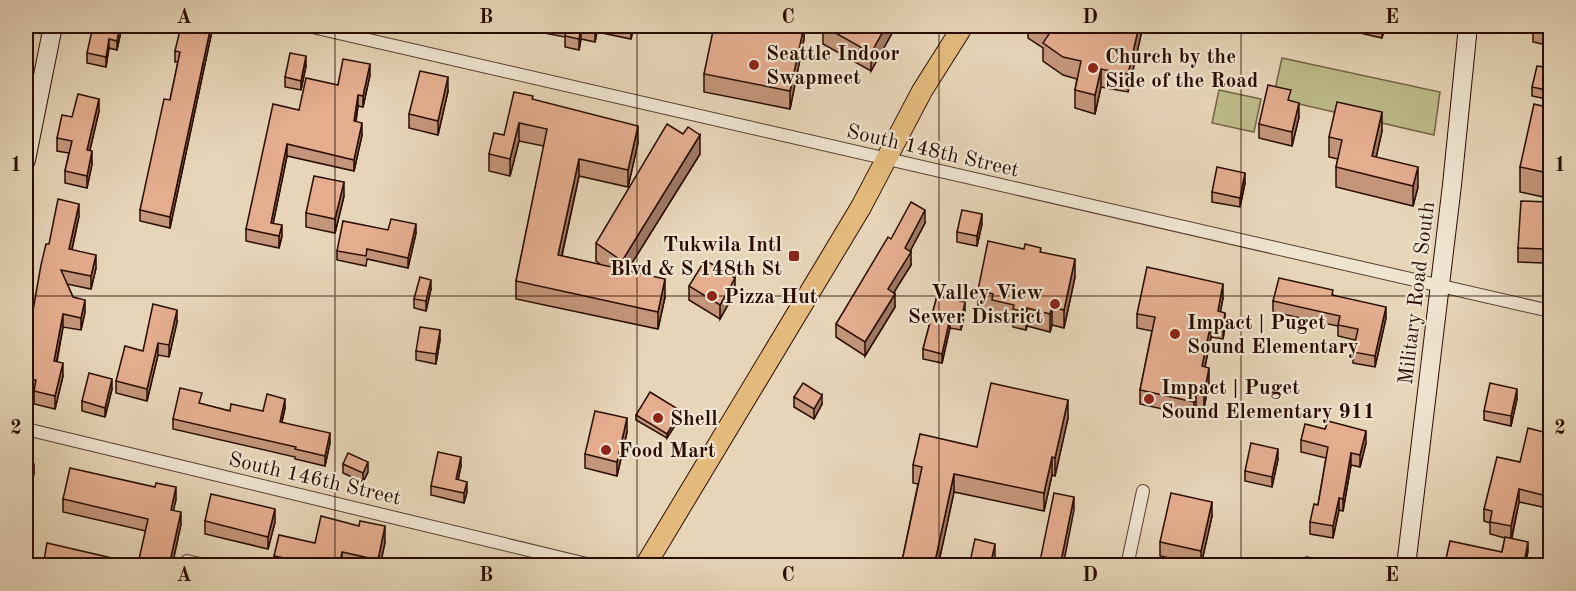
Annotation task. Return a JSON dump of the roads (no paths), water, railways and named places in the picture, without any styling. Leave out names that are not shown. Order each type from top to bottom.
[{"type":"main road","points":[[645,566],[861,207],[922,91],[963,26]]},
{"type":"street","points":[[26,160],[53,26]]},
{"type":"street","name":"South 148th Street","points":[[308,26],[1551,311]]},
{"type":"street","name":"Military Road South","points":[[1406,566],[1468,26]]},
{"type":"street","name":"South 146th Street","points":[[26,429],[595,566]]},
{"type":"street","points":[[1127,566],[1143,491]]},
{"type":"street","points":[[187,561],[208,566]]},
{"type":"place","name":"Seattle Indoor Swapmeet","points":[[754,65]]},
{"type":"place","name":"Church by the Side of the Road","points":[[1093,68]]},
{"type":"place","name":"Tukwila Intl Blvd & S 148th St","points":[[794,256]]},
{"type":"place","name":"Pizza Hut","points":[[712,296]]},
{"type":"place","name":"Valley View Sewer District","points":[[1055,304]]},
{"type":"place","name":"Impact | Puget Sound Elementary","points":[[1175,334]]},
{"type":"place","name":"Impact | Puget Sound Elementary 911","points":[[1149,399]]},
{"type":"place","name":"Shell","points":[[658,418]]},
{"type":"place","name":"Food Mart","points":[[606,450]]}]
